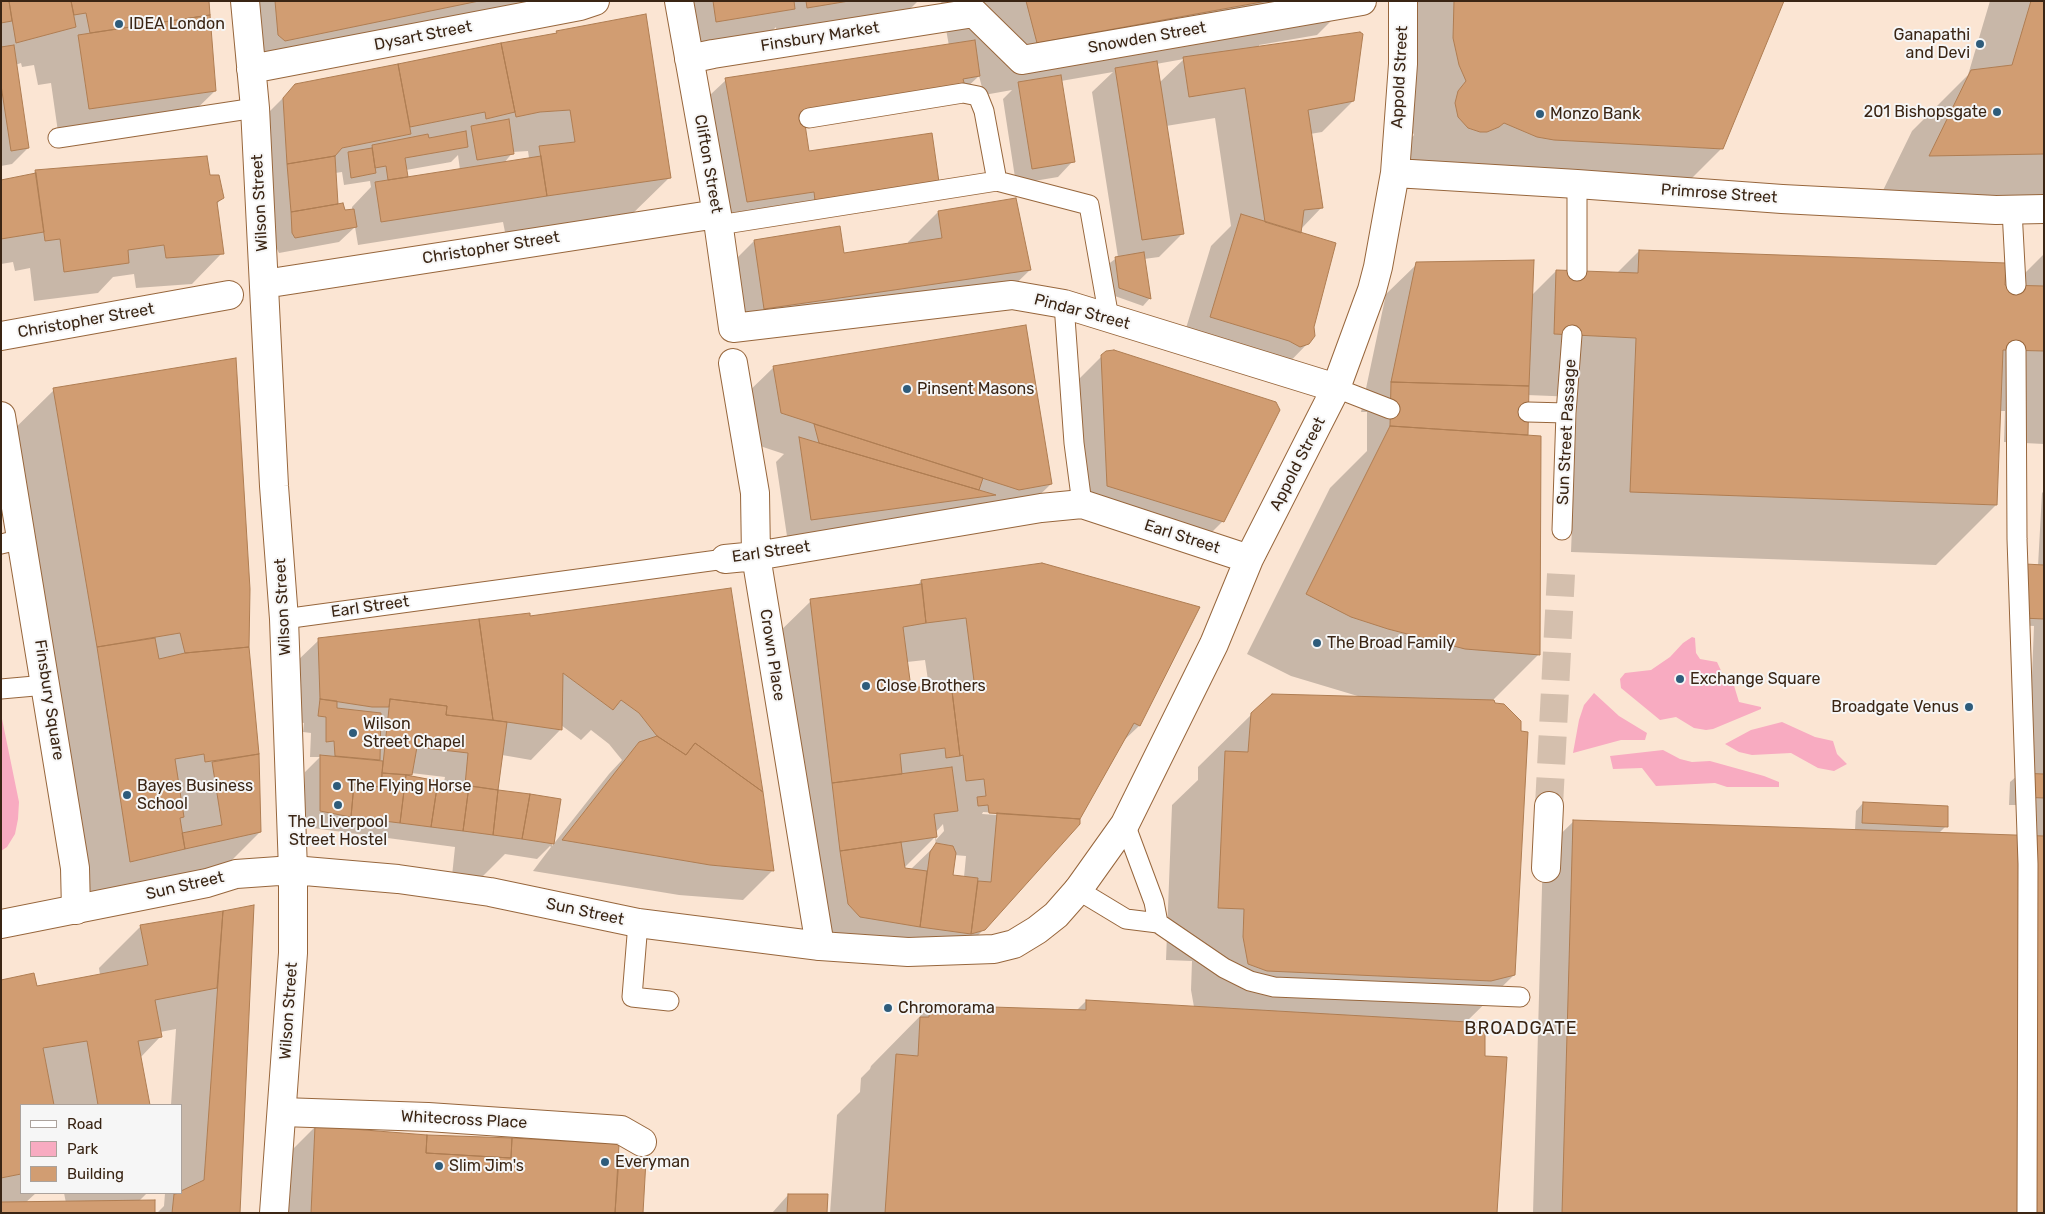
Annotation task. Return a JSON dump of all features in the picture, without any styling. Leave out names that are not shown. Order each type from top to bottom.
[{"type":"street","name":"Wilson Street","points":[[245,1],[255,108],[274,486],[284,618],[293,870],[293,953],[274,1213]]},
{"type":"street","name":"Dysart Street","points":[[251,69],[580,6],[595,1]]},
{"type":"street","name":"Clifton Street","points":[[679,1],[718,220],[733,328]]},
{"type":"street","name":"Snowden Street","points":[[949,9],[974,13],[1022,60],[1362,1]]},
{"type":"street","name":"Appold Street","points":[[1078,890],[1125,824],[1214,644],[1249,559],[1336,388],[1372,290],[1395,173],[1403,64],[1403,1]]},
{"type":"street","name":"Finsbury Market","points":[[689,59],[949,9]]},
{"type":"street","name":"Primrose Street","points":[[1395,173],[1782,199],[2012,210],[2044,208]]},
{"type":"street","name":"Christopher Street","points":[[264,284],[718,220]]},
{"type":"street","name":"Christopher Street","points":[[1,336],[229,295]]},
{"type":"street","name":"Pindar Street","points":[[733,328],[1012,295],[1064,304],[1336,388]]},
{"type":"street","name":"Crown Place","points":[[733,363],[755,493],[756,556],[820,946]]},
{"type":"street","name":"Finsbury Square","points":[[1,416],[12,542],[46,685],[77,879],[76,910]]},
{"type":"street","name":"Earl Street","points":[[725,559],[756,556],[1041,508],[1082,504],[1249,559]]},
{"type":"street","points":[[1546,868],[1549,806]]},
{"type":"street","name":"Sun Street","points":[[76,910],[207,883],[236,874],[293,870],[398,879],[490,892],[638,923],[820,946],[908,952],[994,949],[1014,944],[1037,930],[1056,915],[1078,890]]},
{"type":"street","points":[[1,924],[34,916],[76,910]]},
{"type":"street","name":"Whitecross Place","points":[[282,1112],[428,1117],[621,1130],[642,1142]]},
{"type":"lane","points":[[809,118],[962,93],[978,96],[984,111],[997,181]]},
{"type":"lane","points":[[58,138],[255,108]]},
{"type":"lane","points":[[718,220],[997,181],[1089,205],[1109,318]]},
{"type":"lane","points":[[1577,184],[1577,271]]},
{"type":"lane","points":[[2012,210],[2016,285]]},
{"type":"lane","points":[[1064,304],[1074,443],[1082,504]]},
{"type":"lane","name":"Sun Street Passage","points":[[1562,530],[1566,413],[1572,335]]},
{"type":"lane","points":[[2016,350],[2017,539],[2028,864],[2027,1213]]},
{"type":"lane","name":"Pindar Street","points":[[1336,388],[1390,409]]},
{"type":"lane","points":[[1528,412],[1566,413]]},
{"type":"lane","name":"Earl Street","points":[[284,618],[725,559]]},
{"type":"lane","points":[[1,689],[46,685]]},
{"type":"lane","points":[[1125,824],[1154,902],[1158,924]]},
{"type":"lane","points":[[1078,890],[1126,919],[1158,924],[1224,968],[1250,982],[1274,987],[1520,997]]},
{"type":"lane","points":[[638,923],[632,997],[669,1001]]},
{"type":"green space","points":[[1692,637],[1695,638],[1696,653],[1700,659],[1717,662],[1724,677],[1732,679],[1739,702],[1761,707],[1761,709],[1713,729],[1706,730],[1694,728],[1676,717],[1660,720],[1621,688],[1620,679],[1625,673],[1651,670],[1670,657],[1683,643]]},
{"type":"green space","points":[[1594,693],[1619,716],[1647,733],[1645,740],[1621,740],[1573,753],[1579,720],[1584,705]]},
{"type":"green space","points":[[1,714],[19,802],[15,834],[7,847],[1,851]]},
{"type":"green space","points":[[1782,722],[1815,737],[1833,741],[1837,754],[1847,764],[1834,771],[1818,768],[1791,753],[1752,755],[1739,752],[1725,744],[1751,730]]},
{"type":"green space","points":[[1663,750],[1680,759],[1692,762],[1710,761],[1764,776],[1779,782],[1779,787],[1727,787],[1715,783],[1656,786],[1642,768],[1613,769],[1610,756]]},
{"type":"building","points":[[1,1],[9,1],[12,21],[1,23]]},
{"type":"building","points":[[9,1],[71,1],[76,27],[16,43]]},
{"type":"building","name":"IDEA London","points":[[71,1],[209,1],[210,15],[90,33],[86,13],[74,15]]},
{"type":"building","points":[[275,1],[479,1],[285,41],[278,35]]},
{"type":"building","points":[[713,1],[794,1],[795,9],[716,22]]},
{"type":"building","points":[[806,1],[849,1],[807,8]]},
{"type":"building","points":[[1026,1],[1267,1],[1037,43]]},
{"type":"building","points":[[1454,1],[1784,1],[1723,149],[1554,140],[1537,137],[1504,123],[1487,132],[1468,128],[1458,117],[1455,103],[1458,91],[1466,81],[1459,65],[1453,38]]},
{"type":"building","name":"201 Bishopsgate","points":[[2031,1],[2044,1],[2044,154],[1929,156],[1971,70],[2012,65]]},
{"type":"building","points":[[646,14],[671,178],[547,196],[539,146],[575,142],[570,110],[540,112],[516,117],[501,43]]},
{"type":"building","points":[[210,15],[216,91],[89,109],[78,35]]},
{"type":"building","points":[[1360,32],[1363,34],[1354,101],[1308,110],[1323,208],[1304,210],[1301,233],[1265,222],[1245,88],[1189,97],[1183,57]]},
{"type":"building","points":[[975,40],[980,76],[963,79],[965,86],[803,111],[809,151],[932,133],[939,182],[815,201],[814,192],[747,202],[725,78]]},
{"type":"building","points":[[501,43],[515,112],[486,119],[485,112],[410,127],[398,64]]},
{"type":"building","points":[[14,45],[29,148],[11,151],[1,85],[1,47]]},
{"type":"building","points":[[1157,61],[1184,234],[1142,240],[1115,68]]},
{"type":"building","points":[[398,64],[411,134],[342,148],[335,156],[287,164],[283,98],[295,84]]},
{"type":"building","points":[[1061,75],[1075,162],[1032,169],[1018,82]]},
{"type":"building","points":[[509,119],[514,154],[477,160],[471,126]]},
{"type":"building","points":[[466,131],[468,147],[405,158],[408,177],[388,180],[386,166],[375,168],[372,145],[428,134],[429,138]]},
{"type":"building","points":[[372,148],[376,173],[351,178],[348,152]]},
{"type":"building","points":[[207,156],[210,175],[219,175],[224,198],[217,202],[224,254],[166,258],[164,245],[128,250],[129,263],[64,272],[60,239],[45,241],[35,170]]},
{"type":"building","points":[[335,156],[338,204],[291,212],[287,164]]},
{"type":"building","points":[[541,156],[547,196],[381,222],[375,182]]},
{"type":"building","points":[[36,173],[44,232],[1,239],[1,180]]},
{"type":"building","points":[[1016,198],[1031,270],[764,309],[754,240],[840,226],[844,253],[942,238],[938,211]]},
{"type":"building","points":[[343,203],[345,210],[354,209],[357,227],[295,238],[292,233],[291,212]]},
{"type":"building","points":[[1241,214],[1336,243],[1314,327],[1315,336],[1309,344],[1300,347],[1289,341],[1210,317]]},
{"type":"building","points":[[1639,250],[2006,263],[2005,285],[2044,286],[2044,351],[2003,350],[1997,505],[1630,492],[1636,338],[1554,334],[1556,270],[1638,273]]},
{"type":"building","points":[[1144,252],[1151,299],[1119,288],[1115,257]]},
{"type":"building","points":[[1534,260],[1529,386],[1391,382],[1416,262]]},
{"type":"building","name":"Pinsent Masons","points":[[1026,325],[1052,484],[1019,490],[781,413],[773,366]]},
{"type":"building","points":[[1114,350],[1276,402],[1280,410],[1224,522],[1107,486],[1101,355],[1106,351]]},
{"type":"building","points":[[236,358],[250,589],[249,647],[185,653],[180,633],[97,647],[53,388]]},
{"type":"building","points":[[1391,382],[1529,386],[1528,435],[1390,426]]},
{"type":"building","points":[[814,424],[983,478],[979,490],[819,443]]},
{"type":"building","points":[[1390,426],[1541,436],[1540,655],[1465,649],[1388,629],[1351,617],[1306,594]]},
{"type":"building","points":[[799,437],[819,443],[996,495],[811,520]]},
{"type":"building","points":[[1042,563],[1200,607],[1140,726],[1134,723],[1080,819],[989,813],[988,805],[978,806],[977,797],[986,796],[984,779],[966,781],[963,755],[960,756],[951,683],[974,681],[966,618],[926,623],[921,580]]},
{"type":"building","points":[[2025,564],[2044,565],[2044,619],[2022,618]]},
{"type":"building","name":"Close Brothers","points":[[922,584],[926,623],[903,627],[911,688],[951,683],[960,756],[946,758],[945,748],[900,754],[902,774],[832,783],[810,599]]},
{"type":"building","points":[[731,588],[763,792],[695,743],[686,755],[657,736],[639,713],[621,700],[613,710],[563,673],[562,730],[493,720],[479,619],[530,613],[530,616]]},
{"type":"building","points":[[479,619],[493,720],[446,715],[447,706],[390,699],[389,707],[372,707],[320,699],[318,638]]},
{"type":"building","points":[[155,638],[159,659],[185,653],[249,647],[259,754],[205,762],[204,754],[175,759],[184,817],[180,818],[185,849],[130,862],[97,647]]},
{"type":"building","points":[[1272,694],[1494,700],[1495,703],[1504,704],[1521,721],[1521,731],[1528,732],[1515,975],[1491,981],[1267,971],[1248,964],[1243,937],[1244,909],[1218,908],[1225,751],[1248,752],[1251,713]]},
{"type":"building","name":"Wilson Street Chapel","points":[[320,699],[337,701],[337,708],[381,713],[380,760],[335,756],[334,741],[326,742],[326,717],[318,716]]},
{"type":"building","points":[[390,699],[447,706],[446,715],[507,722],[498,790],[465,785],[468,753],[417,747],[412,775],[382,773]]},
{"type":"building","points":[[657,736],[686,755],[695,743],[763,792],[774,871],[710,865],[562,840],[639,742]]},
{"type":"building","points":[[259,754],[261,832],[185,849],[182,833],[222,825],[212,762]]},
{"type":"building","name":"The Flying Horse","points":[[320,755],[383,761],[381,787],[354,784],[351,817],[320,811]]},
{"type":"building","points":[[952,767],[958,811],[934,814],[937,837],[840,851],[832,783]]},
{"type":"building","points":[[382,773],[406,775],[400,823],[351,817],[354,784],[381,787]]},
{"type":"building","points":[[2018,773],[2044,774],[2044,798],[2017,797]]},
{"type":"building","points":[[406,775],[438,781],[431,827],[400,823]]},
{"type":"building","points":[[438,781],[469,786],[463,831],[431,827]]},
{"type":"building","points":[[469,786],[498,790],[493,835],[463,831]]},
{"type":"building","points":[[498,790],[530,794],[522,839],[493,835]]},
{"type":"building","points":[[530,794],[561,799],[554,844],[522,839]]},
{"type":"building","points":[[1863,802],[1948,806],[1948,827],[1862,823]]},
{"type":"building","points":[[997,813],[1080,819],[1080,824],[985,930],[971,934],[978,881],[991,882]]},
{"type":"building","points":[[1573,820],[2044,836],[2044,1213],[1562,1213]]},
{"type":"building","points":[[901,842],[905,868],[927,871],[920,927],[860,917],[848,904],[840,851]]},
{"type":"building","points":[[936,843],[953,846],[956,853],[953,875],[978,878],[971,934],[920,927],[930,852]]},
{"type":"building","points":[[254,905],[240,1213],[172,1213],[174,1194],[182,1194],[182,1191],[204,1180],[223,911]]},
{"type":"building","points":[[223,911],[217,988],[155,1000],[162,1037],[138,1041],[150,1104],[98,1104],[87,1041],[43,1048],[54,1104],[20,1104],[20,1174],[1,1178],[1,980],[34,973],[37,986],[148,965],[140,925]]},
{"type":"building","points":[[1086,1000],[1485,1023],[1485,1056],[1507,1057],[1497,1213],[885,1213],[896,1054],[918,1056],[920,1017],[929,1017],[930,1005],[1086,1010]]},
{"type":"building","points":[[315,1126],[427,1135],[426,1153],[511,1158],[512,1138],[619,1144],[615,1213],[311,1213]]},
{"type":"building","points":[[427,1135],[512,1138],[511,1158],[426,1153]]},
{"type":"building","points":[[619,1158],[646,1160],[643,1213],[615,1213]]},
{"type":"building","points":[[788,1194],[828,1194],[827,1213],[787,1213]]},
{"type":"building","points":[[155,1200],[155,1213],[1,1213],[1,1202]]},
{"type":"tunnel","points":[[1549,806],[1561,574]]},
{"type":"place","name":"IDEA London","points":[[119,24]]},
{"type":"place","name":"Ganapathi and Devi","points":[[1980,44]]},
{"type":"place","name":"201 Bishopsgate","points":[[1997,112]]},
{"type":"place","name":"Monzo Bank","points":[[1540,114]]},
{"type":"place","name":"Pinsent Masons","points":[[907,389]]},
{"type":"place","name":"The Broad Family","points":[[1317,643]]},
{"type":"place","name":"Exchange Square","points":[[1680,679]]},
{"type":"place","name":"Close Brothers","points":[[866,686]]},
{"type":"place","name":"Broadgate Venus","points":[[1969,707]]},
{"type":"place","name":"Wilson Street Chapel","points":[[353,733]]},
{"type":"place","name":"The Flying Horse","points":[[337,786]]},
{"type":"place","name":"Bayes Business School","points":[[127,795]]},
{"type":"place","name":"The Liverpool Street Hostel","points":[[338,805]]},
{"type":"place","name":"Chromorama","points":[[888,1008]]},
{"type":"place","name":"Everyman","points":[[605,1162]]},
{"type":"place","name":"Slim Jim's","points":[[439,1166]]},
{"type":"district","name":"BROADGATE","points":[[1521,1029]]}]
